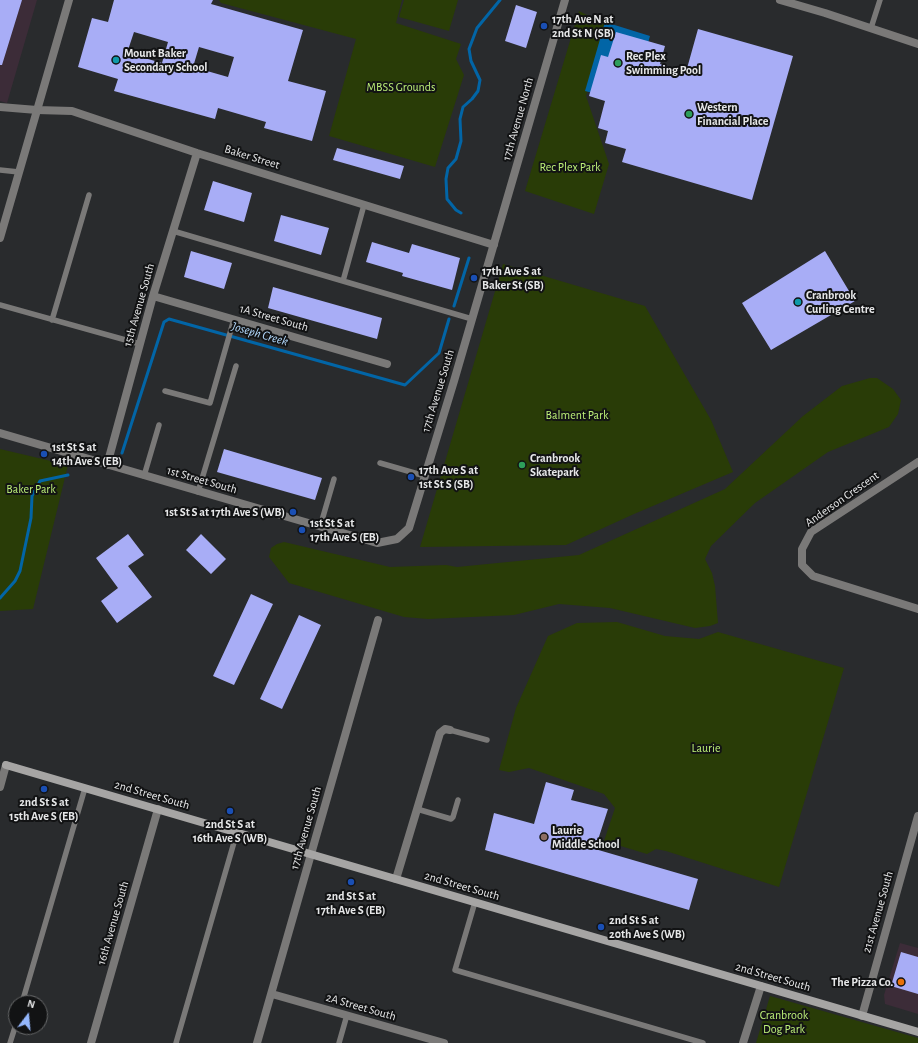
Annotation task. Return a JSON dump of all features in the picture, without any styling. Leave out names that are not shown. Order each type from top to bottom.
[{"type":"main road","name":"2nd Street South","points":[[3,764],[918,1032]]},
{"type":"street","points":[[0,238],[68,0]]},
{"type":"street","name":"17th Avenue North","points":[[494,245],[566,0]]},
{"type":"street","points":[[780,0],[805,4],[918,44]]},
{"type":"street","name":"Baker Street","points":[[0,107],[72,111],[197,153],[494,245]]},
{"type":"street","name":"15th Avenue South","points":[[107,465],[153,296],[197,153]]},
{"type":"street","name":"17th Avenue South","points":[[397,540],[409,528],[494,245]]},
{"type":"street","name":"1A Street South","points":[[153,296],[387,364]]},
{"type":"street","name":"1st Street South","points":[[0,433],[376,543],[397,540]]},
{"type":"street","name":"Anderson Crescent","points":[[918,462],[811,532],[802,549],[802,565],[813,576],[918,609]]},
{"type":"street","name":"17th Avenue South","points":[[257,1043],[378,620]]},
{"type":"street","points":[[396,879],[440,733],[444,729],[450,730]]},
{"type":"street","points":[[0,787],[3,764]]},
{"type":"street","name":"16th Avenue South","points":[[91,1043],[158,809]]},
{"type":"street","name":"21st Avenue South","points":[[862,1016],[918,816]]},
{"type":"street","points":[[743,1043],[761,986]]},
{"type":"street","name":"2A Street South","points":[[272,994],[347,1015],[422,1040],[444,1043]]},
{"type":"lane","points":[[871,28],[880,0]]},
{"type":"lane","points":[[0,170],[19,172]]},
{"type":"lane","points":[[52,320],[89,196]]},
{"type":"lane","points":[[343,281],[364,205]]},
{"type":"lane","points":[[173,231],[472,319]]},
{"type":"lane","points":[[0,305],[140,344]]},
{"type":"lane","points":[[165,391],[210,403],[234,319]]},
{"type":"lane","points":[[198,492],[236,366]]},
{"type":"lane","points":[[144,476],[159,425]]},
{"type":"lane","points":[[380,463],[425,476]]},
{"type":"lane","points":[[320,527],[334,479]]},
{"type":"lane","points":[[450,730],[486,740]]},
{"type":"lane","points":[[24,995],[85,788]]},
{"type":"lane","points":[[417,809],[451,819],[458,800]]},
{"type":"lane","points":[[176,1043],[237,832]]},
{"type":"lane","points":[[475,902],[455,970],[703,1043]]},
{"type":"lane","points":[[339,1043],[347,1015]]},
{"type":"shaded area","points":[[0,0],[37,0],[7,103],[0,101]]},
{"type":"shaded area","points":[[900,943],[918,948],[918,1014],[885,1004],[884,995]]},
{"type":"green space","name":"MBSS Grounds","points":[[219,0],[402,0],[396,23],[461,44],[456,59],[464,75],[435,167],[329,136],[356,39],[221,3]]},
{"type":"green space","points":[[404,0],[458,0],[449,31],[399,17]]},
{"type":"green space","name":"Rec Plex Park","points":[[579,11],[609,26],[586,96],[609,164],[594,214],[525,191]]},
{"type":"green space","name":"Balment Park","points":[[503,264],[645,306],[711,420],[733,472],[566,545],[420,547]]},
{"type":"green space","points":[[870,378],[877,378],[893,389],[901,400],[898,414],[889,427],[828,452],[755,503],[711,546],[705,559],[712,573],[715,586],[718,623],[710,626],[695,628],[610,608],[559,604],[514,615],[428,619],[404,617],[289,583],[269,557],[271,548],[284,542],[390,567],[446,565],[457,567],[579,555],[725,489],[803,416],[842,386]]},
{"type":"green space","name":"Baker Park","points":[[0,449],[68,465],[33,609],[0,611]]},
{"type":"green space","name":"Laurie","points":[[617,622],[665,636],[699,639],[718,632],[844,668],[779,887],[666,851],[656,849],[647,854],[604,841],[615,808],[604,794],[529,768],[509,772],[499,770],[516,708],[548,636],[577,623]]},
{"type":"green space","name":"Cranbrook Dog Park","points":[[770,996],[918,1038],[918,1043],[756,1043]]},
{"type":"water","name":"Rec Plex Swimming Pool","points":[[605,22],[650,36],[631,103],[585,91]]},
{"type":"building","points":[[0,0],[22,0],[2,65],[0,65]]},
{"type":"building","name":"Mount Baker Secondary School","points":[[114,0],[213,0],[211,4],[303,30],[288,81],[326,91],[312,141],[264,128],[266,122],[218,108],[215,119],[114,91],[118,79],[78,67],[92,18],[108,22]],"holes":[[[134,32],[168,42],[162,63],[127,53]],[[199,47],[234,57],[228,77],[193,67]]]},
{"type":"building","points":[[516,5],[537,12],[526,48],[505,41]]},
{"type":"building","name":"Western Financial Place","points":[[698,29],[793,56],[752,200],[622,162],[626,149],[605,143],[608,131],[598,128],[605,101],[589,96],[601,55],[608,57],[616,32],[665,46],[660,64],[686,72]]},
{"type":"building","points":[[337,148],[404,166],[400,179],[333,160]]},
{"type":"building","points":[[213,181],[252,193],[244,222],[204,210]]},
{"type":"building","points":[[281,215],[329,228],[321,255],[274,241]]},
{"type":"building","points":[[372,242],[409,253],[412,244],[460,258],[452,290],[402,276],[403,273],[366,262]]},
{"type":"building","points":[[191,251],[232,263],[224,289],[184,277]]},
{"type":"building","name":"Cranbrook Curling Centre","points":[[825,251],[855,301],[771,350],[742,303]]},
{"type":"building","points":[[273,287],[382,318],[377,339],[268,308]]},
{"type":"building","points":[[224,449],[322,478],[315,500],[217,472]]},
{"type":"building","points":[[128,534],[144,555],[128,566],[152,597],[117,623],[101,601],[118,588],[96,558]]},
{"type":"building","points":[[201,534],[226,559],[211,574],[186,550]]},
{"type":"building","points":[[251,594],[273,604],[234,685],[213,676]]},
{"type":"building","points":[[299,615],[321,625],[282,709],[260,699]]},
{"type":"building","name":"Laurie Middle School","points":[[546,782],[574,790],[571,800],[608,809],[595,849],[698,879],[689,910],[485,850],[494,813],[534,824]]},
{"type":"building","points":[[901,952],[918,957],[918,994],[891,986]]},
{"type":"waterway","name":"Joseph Creek","points":[[461,213],[456,210],[447,199],[446,179],[448,168],[456,159],[461,141],[460,119],[463,107],[478,91],[480,80],[471,61],[469,49],[477,28],[500,0]]},
{"type":"waterway","name":"Joseph Creek","points":[[454,306],[469,258]]},
{"type":"waterway","name":"Joseph Creek","points":[[122,453],[164,322],[169,319],[405,385],[439,353],[449,319]]},
{"type":"waterway","name":"Joseph Creek","points":[[0,598],[15,581],[20,571],[31,518],[32,496],[40,481],[68,475]]},
{"type":"place","name":"17th Ave N at 2nd St N (SB)","points":[[544,26]]},
{"type":"place","name":"Mount Baker Secondary School","points":[[116,60]]},
{"type":"place","name":"Rec Plex Swimming Pool","points":[[618,63]]},
{"type":"place","name":"Western Financial Place","points":[[689,114]]},
{"type":"place","name":"17th Ave S at Baker St (SB)","points":[[474,278]]},
{"type":"place","name":"Cranbrook Curling Centre","points":[[798,302]]},
{"type":"place","name":"1st St S at 14th Ave S (EB)","points":[[44,454]]},
{"type":"place","name":"Cranbrook Skatepark","points":[[522,465]]},
{"type":"place","name":"17th Ave S at 1st St S (SB)","points":[[411,477]]},
{"type":"place","name":"1st St S at 17th Ave S (WB)","points":[[293,512]]},
{"type":"place","name":"1st St S at 17th Ave S (EB)","points":[[302,530]]},
{"type":"place","name":"2nd St S at 15th Ave S (EB)","points":[[44,789]]},
{"type":"place","name":"2nd St S at 16th Ave S (WB)","points":[[230,811]]},
{"type":"place","name":"Laurie Middle School","points":[[544,837]]},
{"type":"place","name":"2nd St S at 17th Ave S (EB)","points":[[351,882]]},
{"type":"place","name":"2nd St S at 20th Ave S (WB)","points":[[601,927]]},
{"type":"place","name":"The Pizza Co.","points":[[901,982]]}]
